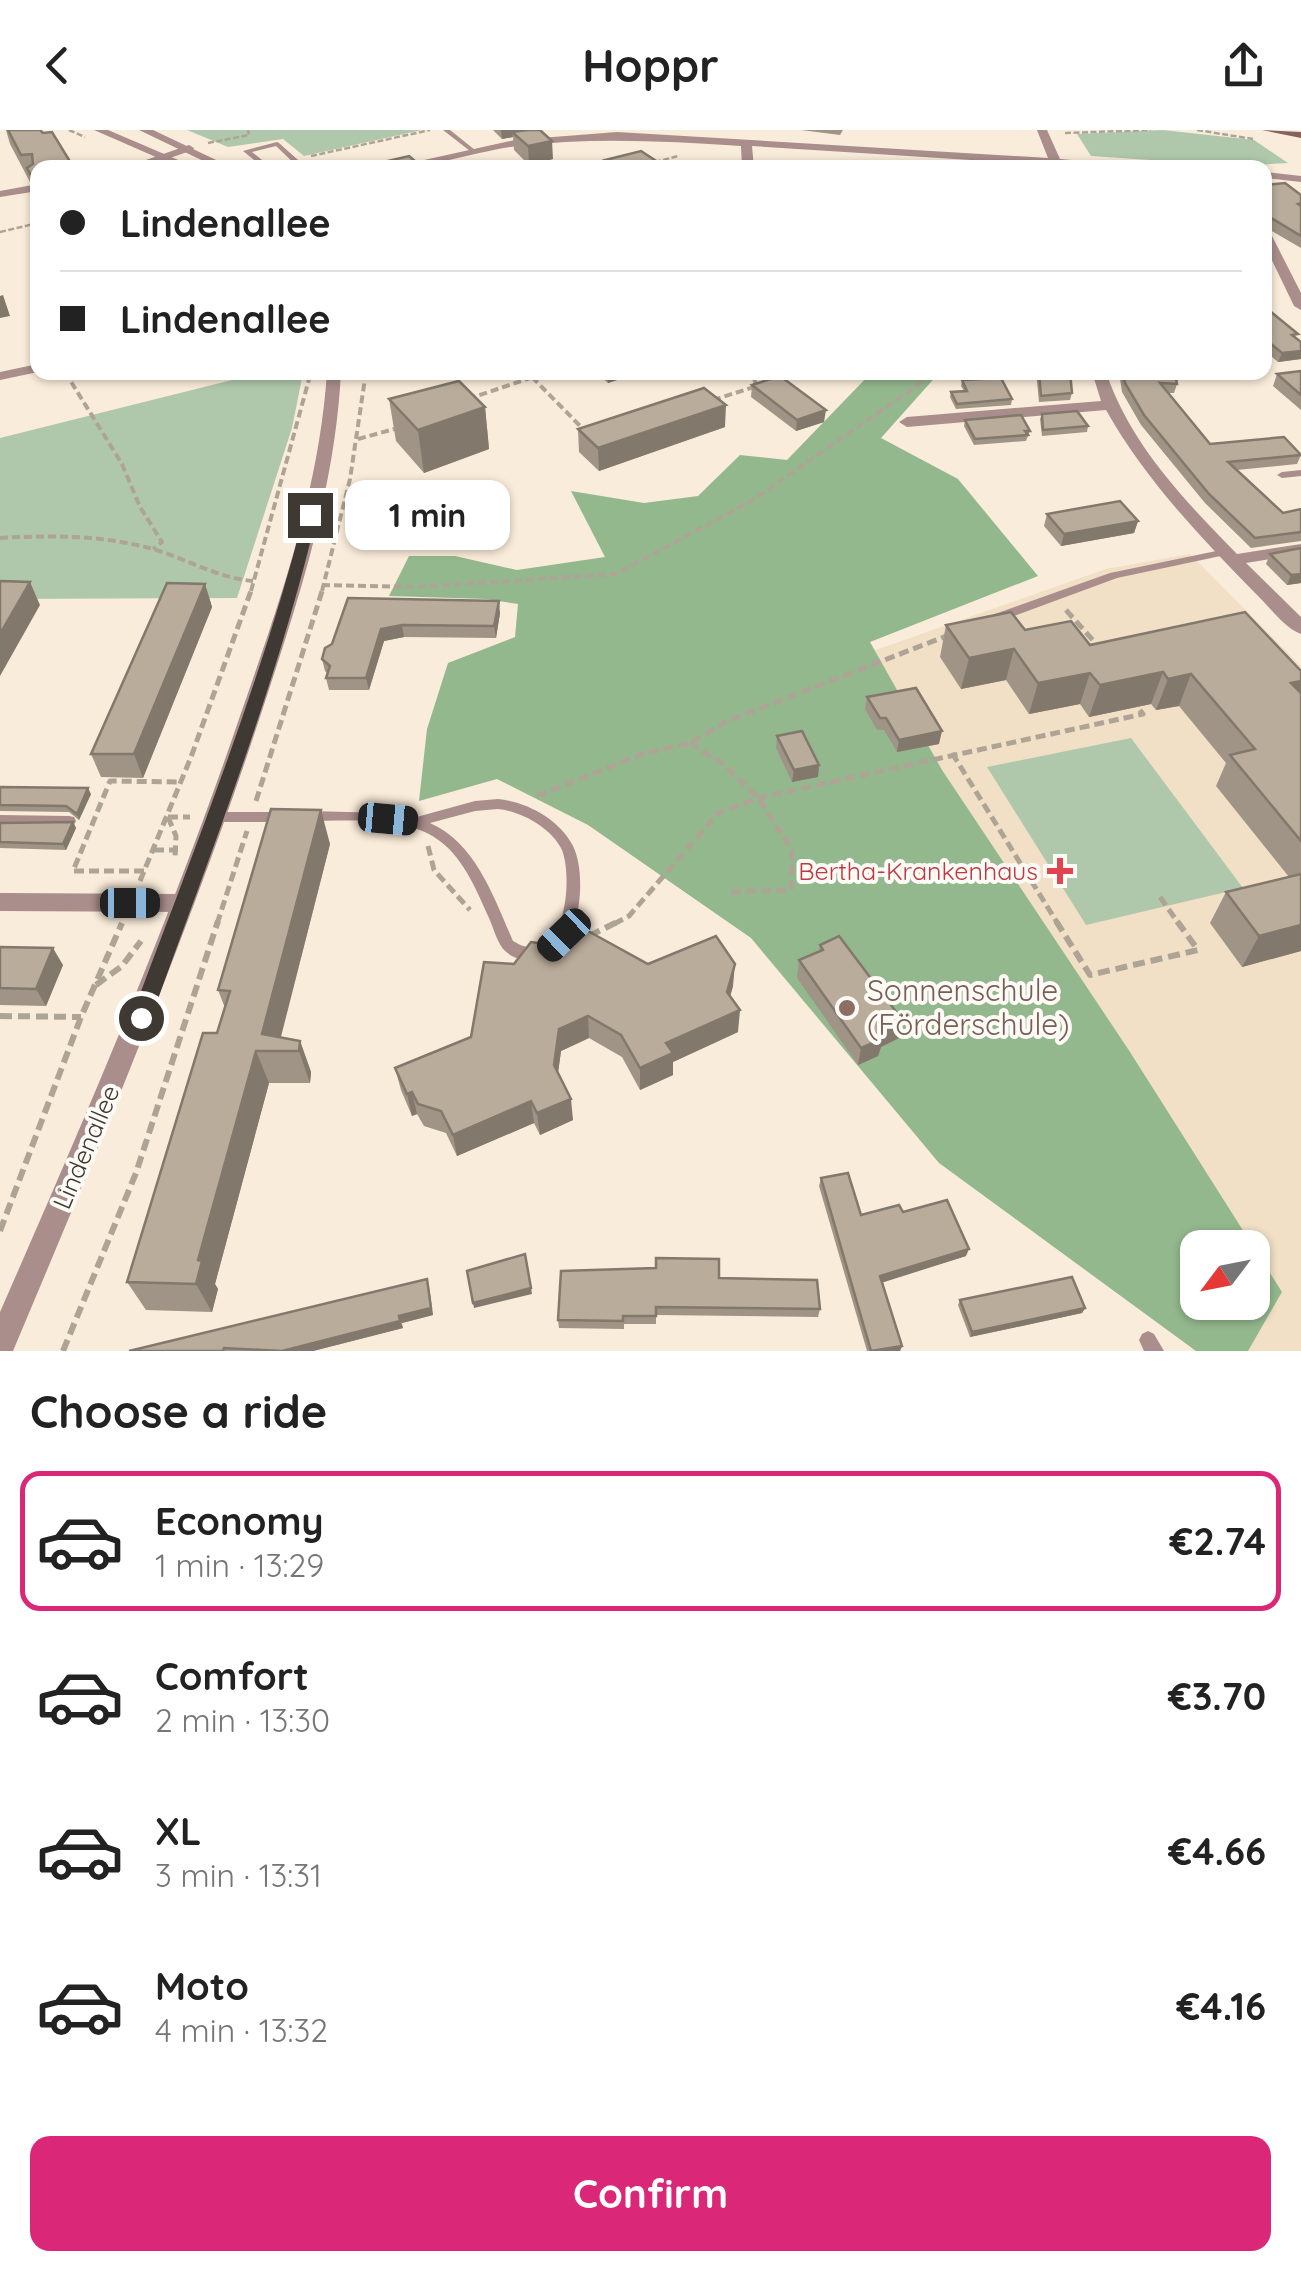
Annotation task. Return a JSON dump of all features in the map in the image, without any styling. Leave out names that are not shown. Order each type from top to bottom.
[{"type":"main road","points":[[1262,135],[1301,134]]},
{"type":"street","points":[[99,130],[176,160]]},
{"type":"street","points":[[144,130],[196,146],[216,160]]},
{"type":"street","points":[[1042,130],[1066,160]]},
{"type":"street","points":[[428,160],[488,143],[597,133],[710,134],[746,141],[1025,160]]},
{"type":"street","points":[[746,141],[747,160]]},
{"type":"street","points":[[151,160],[196,146]]},
{"type":"street","points":[[895,160],[896,151]]},
{"type":"street","points":[[1272,176],[1301,179]]},
{"type":"street","points":[[0,194],[30,188]]},
{"type":"street","points":[[1272,248],[1301,306]]},
{"type":"street","points":[[0,376],[30,370]]},
{"type":"street","name":"Lindenallee","points":[[0,1346],[141,1018],[215,818],[292,588],[327,448],[333,380]]},
{"type":"street","points":[[1101,380],[1107,406],[1188,511],[1301,628]]},
{"type":"street","points":[[907,422],[1107,406]]},
{"type":"street","points":[[1230,556],[1301,548]]},
{"type":"street","points":[[0,902],[181,903]]},
{"type":"lane","points":[[446,130],[472,150]]},
{"type":"lane","points":[[257,160],[246,152],[277,144],[294,159]]},
{"type":"lane","points":[[1282,475],[1301,472]]},
{"type":"lane","points":[[999,616],[1114,575],[1230,556]]},
{"type":"lane","points":[[215,818],[357,816],[418,821],[486,803],[513,806],[550,827],[568,850],[570,911],[564,935],[548,951],[522,954],[508,945],[464,852],[445,834],[418,821]]},
{"type":"lane","points":[[0,820],[69,821]]},
{"type":"path","points":[[196,146],[249,134],[248,130]]},
{"type":"path","points":[[294,159],[430,130]]},
{"type":"path","points":[[1056,130],[1151,130]]},
{"type":"path","points":[[1197,130],[1262,135]]},
{"type":"path","points":[[1065,133],[1068,160]]},
{"type":"path","points":[[0,232],[30,225]]},
{"type":"path","points":[[69,380],[122,464],[140,507],[162,542],[153,550]]},
{"type":"path","points":[[168,817],[253,580],[297,437],[308,380]]},
{"type":"path","points":[[63,1351],[136,1173],[251,817],[322,585],[358,439],[365,380]]},
{"type":"path","points":[[463,401],[526,380]]},
{"type":"path","points":[[534,380],[594,439]]},
{"type":"path","points":[[700,405],[757,386],[755,380]]},
{"type":"path","points":[[322,585],[417,587],[616,574],[752,501],[918,386],[921,380]]},
{"type":"path","points":[[358,439],[400,428]]},
{"type":"path","points":[[0,538],[80,536],[153,550],[236,580],[253,580]]},
{"type":"path","points":[[1054,597],[1105,654]]},
{"type":"path","points":[[513,806],[642,754],[690,743],[727,720],[999,616]]},
{"type":"path","points":[[583,939],[628,916],[718,813],[758,798],[1143,714],[1131,700]]},
{"type":"path","points":[[690,743],[724,764],[758,798],[792,850],[790,890],[728,892]]},
{"type":"path","points":[[952,753],[1090,975],[1198,950],[1160,897]]},
{"type":"path","points":[[144,871],[73,871],[110,782],[181,782]]},
{"type":"path","points":[[1,1227],[94,986]]},
{"type":"path","points":[[0,1016],[81,1017]]},
{"type":"shaded area","name":"Bertha-Krankenhaus","points":[[1190,554],[1301,666],[1301,1351],[1194,1351],[938,1030],[702,711],[1106,569]]},
{"type":"green space","points":[[187,130],[422,130],[304,156],[283,139],[228,147]]},
{"type":"green space","points":[[1163,130],[1254,140],[1288,163],[1091,156],[1077,134]]},
{"type":"green space","points":[[232,380],[302,380],[292,428],[237,598],[0,599],[0,438]]},
{"type":"green space","points":[[864,380],[933,380],[881,438],[958,479],[1038,576],[870,642],[942,770],[1130,1052],[1243,1230],[1180,1230],[1180,1320],[1266,1320],[1248,1351],[1196,1351],[939,1163],[751,938],[588,825],[497,779],[419,801],[427,729],[448,663],[515,637],[518,604],[486,599],[389,596],[409,556],[455,556],[517,570],[605,557],[571,491],[644,503],[698,496],[740,455],[787,460]]},
{"type":"green space","points":[[1131,738],[1243,888],[1086,925],[987,767]]},
{"type":"green space","points":[[1270,1273],[1282,1292],[1270,1313]]},
{"type":"building","points":[[8,130],[52,132],[69,160],[33,160],[32,154],[21,155]]},
{"type":"building","points":[[540,130],[552,141],[528,146],[512,132]]},
{"type":"building","points":[[641,151],[655,160],[605,160]]},
{"type":"building","points":[[1285,183],[1301,195],[1301,236],[1272,218],[1272,184]]},
{"type":"building","points":[[1272,313],[1298,334],[1292,335],[1301,342],[1301,351],[1282,353],[1272,345]]},
{"type":"building","points":[[1301,371],[1301,395],[1277,374]]},
{"type":"building","points":[[785,380],[826,410],[797,420],[752,385]]},
{"type":"building","points":[[962,380],[1002,380],[1012,399],[957,404],[951,392],[967,391]]},
{"type":"building","points":[[1040,380],[1071,380],[1072,393],[1041,396]]},
{"type":"building","points":[[1124,380],[1176,380],[1177,384],[1160,383],[1210,444],[1284,437],[1301,455],[1228,462],[1283,513],[1301,509],[1301,532],[1255,538],[1209,494],[1144,415]]},
{"type":"building","points":[[459,381],[485,407],[418,430],[389,399]]},
{"type":"building","points":[[704,388],[726,405],[598,448],[578,429]]},
{"type":"building","points":[[1077,411],[1088,426],[1043,430],[1042,414]]},
{"type":"building","points":[[1021,415],[1030,431],[1025,431],[1028,435],[975,439],[965,420]]},
{"type":"building","points":[[1120,501],[1138,521],[1064,534],[1047,514]]},
{"type":"building","points":[[1301,548],[1301,574],[1291,575],[1270,554]]},
{"type":"building","points":[[0,581],[30,582],[0,634]]},
{"type":"building","points":[[167,583],[205,584],[134,754],[91,754]]},
{"type":"building","points":[[348,598],[499,601],[494,626],[402,625],[381,629],[366,678],[326,678],[330,666],[322,659],[325,648],[332,644]]},
{"type":"building","points":[[1011,612],[1025,630],[1071,621],[1090,645],[1245,612],[1301,671],[1301,681],[1291,683],[1301,693],[1301,841],[1230,755],[1255,749],[1191,674],[1168,679],[1163,672],[1100,685],[1090,673],[1038,683],[1014,649],[969,658],[946,625]]},
{"type":"building","points":[[916,688],[942,731],[899,740],[867,697]]},
{"type":"building","points":[[802,731],[819,765],[794,770],[777,736]]},
{"type":"building","points":[[0,787],[88,788],[77,814],[66,806],[0,805]]},
{"type":"building","points":[[271,809],[321,810],[262,1034],[300,1041],[299,1051],[256,1051],[198,1260],[202,1261],[196,1284],[127,1282],[203,1033],[217,1033],[230,991],[218,990]]},
{"type":"building","points":[[73,822],[63,844],[0,842],[0,823]]},
{"type":"building","points":[[1301,874],[1301,925],[1259,936],[1226,892]]},
{"type":"building","points":[[577,925],[648,964],[716,936],[735,964],[727,992],[740,1010],[666,1043],[673,1053],[640,1068],[621,1035],[588,1016],[559,1029],[554,1065],[571,1099],[537,1113],[531,1101],[453,1135],[441,1111],[418,1104],[412,1092],[407,1094],[395,1068],[471,1037],[484,962],[514,964],[531,942],[560,946]]},
{"type":"building","name":"Sonnenschule (Förderschule)","points":[[839,936],[903,1021],[878,1033],[882,1039],[861,1048],[799,960],[823,950],[820,945]]},
{"type":"building","points":[[0,947],[53,948],[36,989],[0,988]]},
{"type":"building","points":[[848,1173],[861,1215],[899,1205],[903,1212],[947,1200],[969,1249],[880,1276],[902,1346],[871,1351],[821,1178]]},
{"type":"building","points":[[525,1254],[531,1288],[473,1303],[467,1271]]},
{"type":"building","points":[[656,1258],[719,1259],[719,1278],[817,1280],[820,1309],[656,1307],[656,1316],[623,1316],[623,1321],[558,1320],[561,1271],[656,1268]]},
{"type":"building","points":[[1072,1277],[1085,1308],[972,1332],[960,1300]]},
{"type":"building","points":[[427,1279],[431,1308],[399,1316],[400,1321],[282,1351],[129,1351]]},
{"type":"place","name":"Bertha-Krankenhaus","points":[[1060,871]]},
{"type":"place","name":"Sonnenschule (Förderschule)","points":[[847,1008]]},
{"type":"route","points":[[141,1018],[243,740],[292,588],[310,515]]}]
